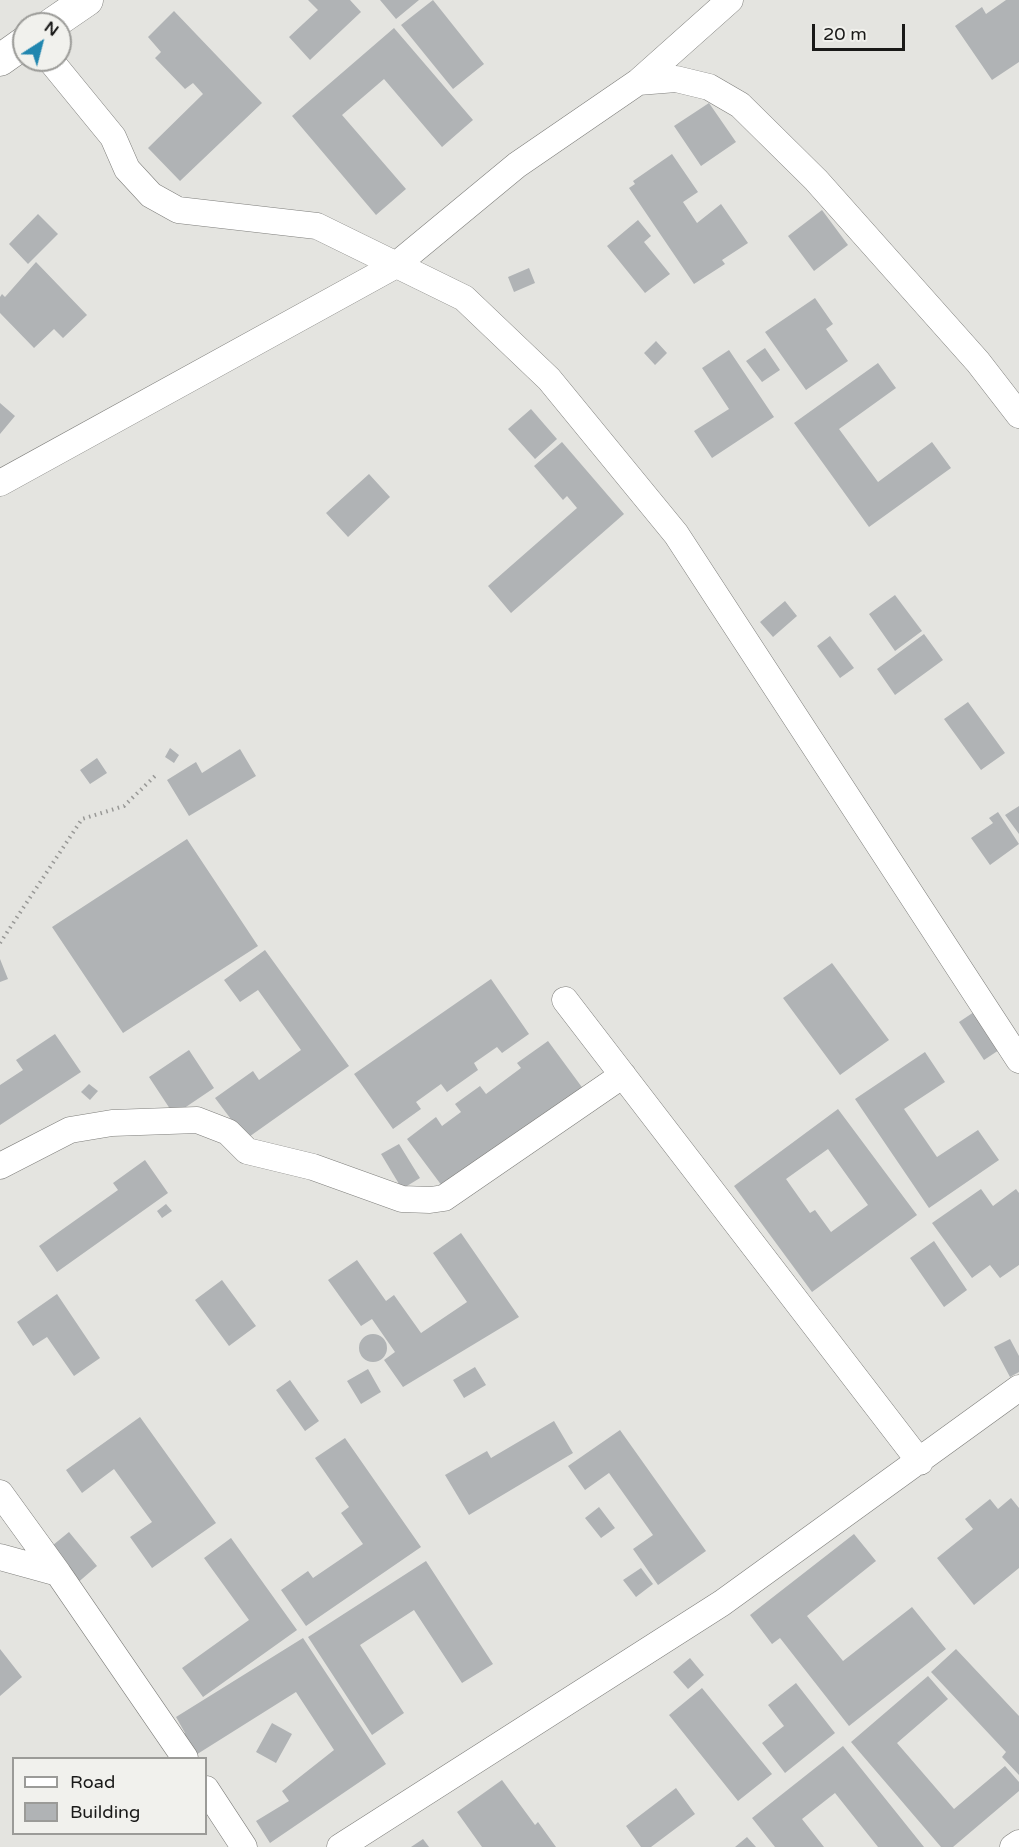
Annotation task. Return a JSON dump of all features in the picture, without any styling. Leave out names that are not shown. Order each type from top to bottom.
[{"type":"street","points":[[70,12],[87,0]]},
{"type":"street","points":[[0,483],[396,265],[517,165],[638,82],[730,0]]},
{"type":"street","points":[[60,72],[113,137],[127,169],[151,195],[178,210],[317,226],[464,298],[549,379],[676,534],[1019,1060]]},
{"type":"street","points":[[638,82],[676,79],[709,87],[740,105],[816,180],[978,362],[1019,415]]},
{"type":"street","points":[[565,1000],[920,1462]]},
{"type":"street","points":[[0,1166],[70,1130],[112,1123],[197,1120],[228,1132],[247,1151],[313,1167],[402,1200],[444,1198],[623,1075]]},
{"type":"street","points":[[340,1847],[722,1603],[920,1462],[1019,1388]]},
{"type":"street","points":[[0,1493],[184,1757]]},
{"type":"street","points":[[0,1557],[58,1573]]},
{"type":"street","points":[[207,1791],[244,1847]]},
{"type":"street","points":[[1013,1847],[1019,1843]]},
{"type":"path","points":[[0,943],[82,819],[124,806],[156,775]]},
{"type":"building","points":[[308,0],[350,0],[361,12],[310,60],[289,37],[318,10]]},
{"type":"building","points":[[380,0],[419,0],[396,19]]},
{"type":"building","points":[[433,0],[484,64],[453,89],[401,25]]},
{"type":"building","points":[[1006,0],[1019,0],[1019,62],[992,80],[955,26],[982,7],[986,14]]},
{"type":"building","points":[[174,11],[262,103],[180,181],[148,148],[203,94],[193,83],[185,89],[155,58],[161,52],[148,37]]},
{"type":"building","points":[[394,28],[473,120],[442,147],[384,79],[342,115],[406,189],[376,215],[292,116]]},
{"type":"building","points":[[709,103],[736,142],[701,166],[674,126]]},
{"type":"building","points":[[672,154],[698,192],[683,202],[697,223],[721,204],[748,243],[722,260],[725,264],[694,284],[629,188],[635,184],[633,181]]},
{"type":"building","points":[[822,210],[848,245],[814,271],[788,236]]},
{"type":"building","points":[[38,214],[58,234],[28,264],[9,244]]},
{"type":"building","points":[[638,220],[651,236],[644,242],[670,274],[645,293],[607,246]]},
{"type":"building","points":[[36,262],[87,315],[63,338],[54,329],[34,348],[0,313],[0,297],[2,294],[5,297]]},
{"type":"building","points":[[529,268],[535,283],[514,292],[508,277]]},
{"type":"building","points":[[815,298],[833,324],[826,329],[848,361],[806,390],[765,332]]},
{"type":"building","points":[[656,341],[667,353],[655,365],[644,353]]},
{"type":"building","points":[[765,348],[780,370],[762,382],[746,361]]},
{"type":"building","points":[[729,350],[774,417],[712,458],[694,431],[729,409],[702,368]]},
{"type":"building","points":[[878,363],[896,388],[839,429],[878,482],[932,442],[951,468],[869,527],[794,423]]},
{"type":"building","points":[[0,403],[15,416],[0,434]]},
{"type":"building","points":[[531,409],[557,439],[535,459],[508,429]]},
{"type":"building","points":[[562,442],[624,514],[511,613],[488,586],[577,508],[567,496],[563,500],[534,466]]},
{"type":"building","points":[[369,474],[390,497],[348,537],[326,513]]},
{"type":"building","points":[[895,595],[922,631],[895,651],[869,614]]},
{"type":"building","points":[[785,601],[797,616],[773,637],[760,622]]},
{"type":"building","points":[[924,634],[943,660],[895,695],[877,669]]},
{"type":"building","points":[[830,636],[854,668],[840,678],[817,646]]},
{"type":"building","points":[[968,702],[1005,753],[981,770],[944,719]]},
{"type":"building","points":[[170,748],[179,755],[174,763],[165,757]]},
{"type":"building","points":[[240,749],[256,776],[189,816],[167,780],[196,762],[202,773]]},
{"type":"building","points":[[97,758],[107,773],[90,784],[80,770]]},
{"type":"building","points":[[1019,806],[1019,834],[1005,815]]},
{"type":"building","points":[[998,812],[1019,844],[990,865],[971,838],[993,823],[989,818]]},
{"type":"building","points":[[187,839],[258,946],[123,1033],[52,927]]},
{"type":"building","points":[[265,950],[349,1066],[246,1139],[215,1098],[253,1071],[259,1080],[301,1050],[258,990],[240,1002],[224,980]]},
{"type":"building","points":[[0,959],[8,979],[0,982]]},
{"type":"building","points":[[832,963],[889,1040],[840,1075],[783,998]]},
{"type":"building","points":[[491,979],[529,1034],[502,1053],[497,1047],[474,1063],[478,1070],[447,1092],[441,1084],[416,1102],[421,1109],[393,1129],[354,1074]]},
{"type":"building","points":[[974,1012],[999,1050],[984,1060],[959,1022]]},
{"type":"building","points":[[55,1034],[81,1072],[0,1125],[0,1085],[23,1070],[16,1060]]},
{"type":"building","points":[[548,1041],[584,1090],[445,1190],[407,1139],[436,1117],[442,1126],[461,1112],[455,1104],[480,1086],[486,1094],[521,1068],[517,1063]]},
{"type":"building","points":[[189,1050],[214,1088],[174,1115],[149,1077]]},
{"type":"building","points":[[925,1052],[945,1082],[904,1109],[937,1157],[978,1130],[999,1160],[929,1208],[855,1099]]},
{"type":"building","points":[[89,1084],[98,1091],[90,1100],[81,1092]]},
{"type":"building","points":[[838,1109],[917,1215],[812,1292],[734,1186]],"holes":[[[828,1149],[868,1205],[831,1232],[815,1210],[810,1213],[786,1179]]]},
{"type":"building","points":[[399,1144],[420,1178],[402,1189],[381,1154]]},
{"type":"building","points":[[145,1160],[168,1193],[57,1272],[39,1246],[118,1190],[113,1183]]},
{"type":"building","points":[[981,1189],[993,1206],[1016,1189],[1019,1193],[1019,1265],[1000,1278],[990,1265],[972,1278],[932,1223]]},
{"type":"building","points":[[166,1204],[172,1211],[162,1218],[157,1211]]},
{"type":"building","points":[[461,1233],[519,1317],[403,1387],[384,1360],[395,1352],[372,1319],[361,1326],[328,1280],[357,1260],[386,1301],[394,1295],[421,1333],[467,1302],[433,1253]]},
{"type":"building","points":[[934,1241],[967,1290],[944,1307],[910,1258]]},
{"type":"building","points":[[222,1280],[256,1326],[229,1346],[195,1300]]},
{"type":"building","points":[[57,1294],[100,1358],[74,1376],[47,1337],[33,1346],[17,1322]]},
{"type":"building","points":[[373,1334],[383,1338],[387,1348],[383,1358],[373,1362],[363,1358],[359,1348],[363,1338]]},
{"type":"building","points":[[1010,1339],[1019,1356],[1019,1372],[1010,1377],[994,1347]]},
{"type":"building","points":[[475,1367],[486,1385],[464,1398],[453,1380]]},
{"type":"building","points":[[368,1369],[381,1392],[361,1404],[347,1381]]},
{"type":"building","points":[[290,1380],[319,1421],[305,1431],[276,1390]]},
{"type":"building","points":[[140,1417],[216,1523],[152,1568],[130,1537],[152,1522],[114,1469],[82,1493],[66,1470]]},
{"type":"building","points":[[554,1421],[573,1453],[469,1515],[445,1475],[487,1451],[491,1458]]},
{"type":"building","points":[[620,1430],[706,1551],[658,1585],[633,1549],[653,1535],[609,1473],[585,1490],[568,1466]]},
{"type":"building","points":[[345,1438],[421,1547],[306,1626],[281,1590],[308,1571],[313,1578],[363,1544],[341,1513],[349,1507],[315,1458]]},
{"type":"building","points":[[1011,1498],[1019,1508],[1019,1568],[974,1605],[937,1558],[973,1529],[965,1519],[990,1499],[998,1509]]},
{"type":"building","points":[[599,1507],[615,1528],[601,1538],[585,1518]]},
{"type":"building","points":[[69,1532],[97,1566],[75,1585],[47,1550]]},
{"type":"building","points":[[854,1534],[876,1561],[807,1616],[843,1661],[912,1607],[946,1649],[849,1726],[780,1638],[772,1644],[750,1615]]},
{"type":"building","points":[[231,1538],[297,1630],[203,1697],[182,1668],[249,1620],[204,1558]]},
{"type":"building","points":[[426,1561],[493,1664],[462,1683],[414,1610],[360,1645],[404,1713],[372,1735],[308,1637]]},
{"type":"building","points":[[641,1568],[653,1584],[636,1597],[623,1580]]},
{"type":"building","points":[[303,1638],[386,1764],[270,1843],[256,1821],[289,1801],[282,1791],[334,1750],[296,1692],[193,1757],[178,1738],[185,1733],[176,1717]]},
{"type":"building","points":[[0,1649],[22,1677],[0,1696]]},
{"type":"building","points":[[956,1649],[1019,1716],[1019,1775],[1002,1757],[1006,1752],[931,1672]]},
{"type":"building","points":[[690,1658],[704,1675],[688,1689],[673,1672]]},
{"type":"building","points":[[928,1676],[948,1699],[897,1743],[954,1809],[1005,1766],[1019,1782],[1019,1791],[953,1847],[941,1847],[851,1742]]},
{"type":"building","points":[[796,1683],[835,1733],[785,1773],[762,1743],[784,1726],[768,1705]]},
{"type":"building","points":[[702,1688],[772,1774],[738,1801],[669,1715]]},
{"type":"building","points":[[272,1723],[292,1734],[276,1763],[256,1752]]},
{"type":"building","points":[[843,1746],[924,1847],[878,1847],[835,1793],[802,1819],[824,1847],[775,1847],[752,1818]]},
{"type":"building","points":[[502,1780],[535,1825],[538,1822],[556,1847],[482,1847],[457,1812]]},
{"type":"building","points":[[676,1788],[695,1814],[651,1847],[641,1847],[626,1826]]},
{"type":"building","points":[[747,1837],[756,1847],[735,1847]]},
{"type":"building","points":[[423,1839],[429,1847],[411,1847]]}]
